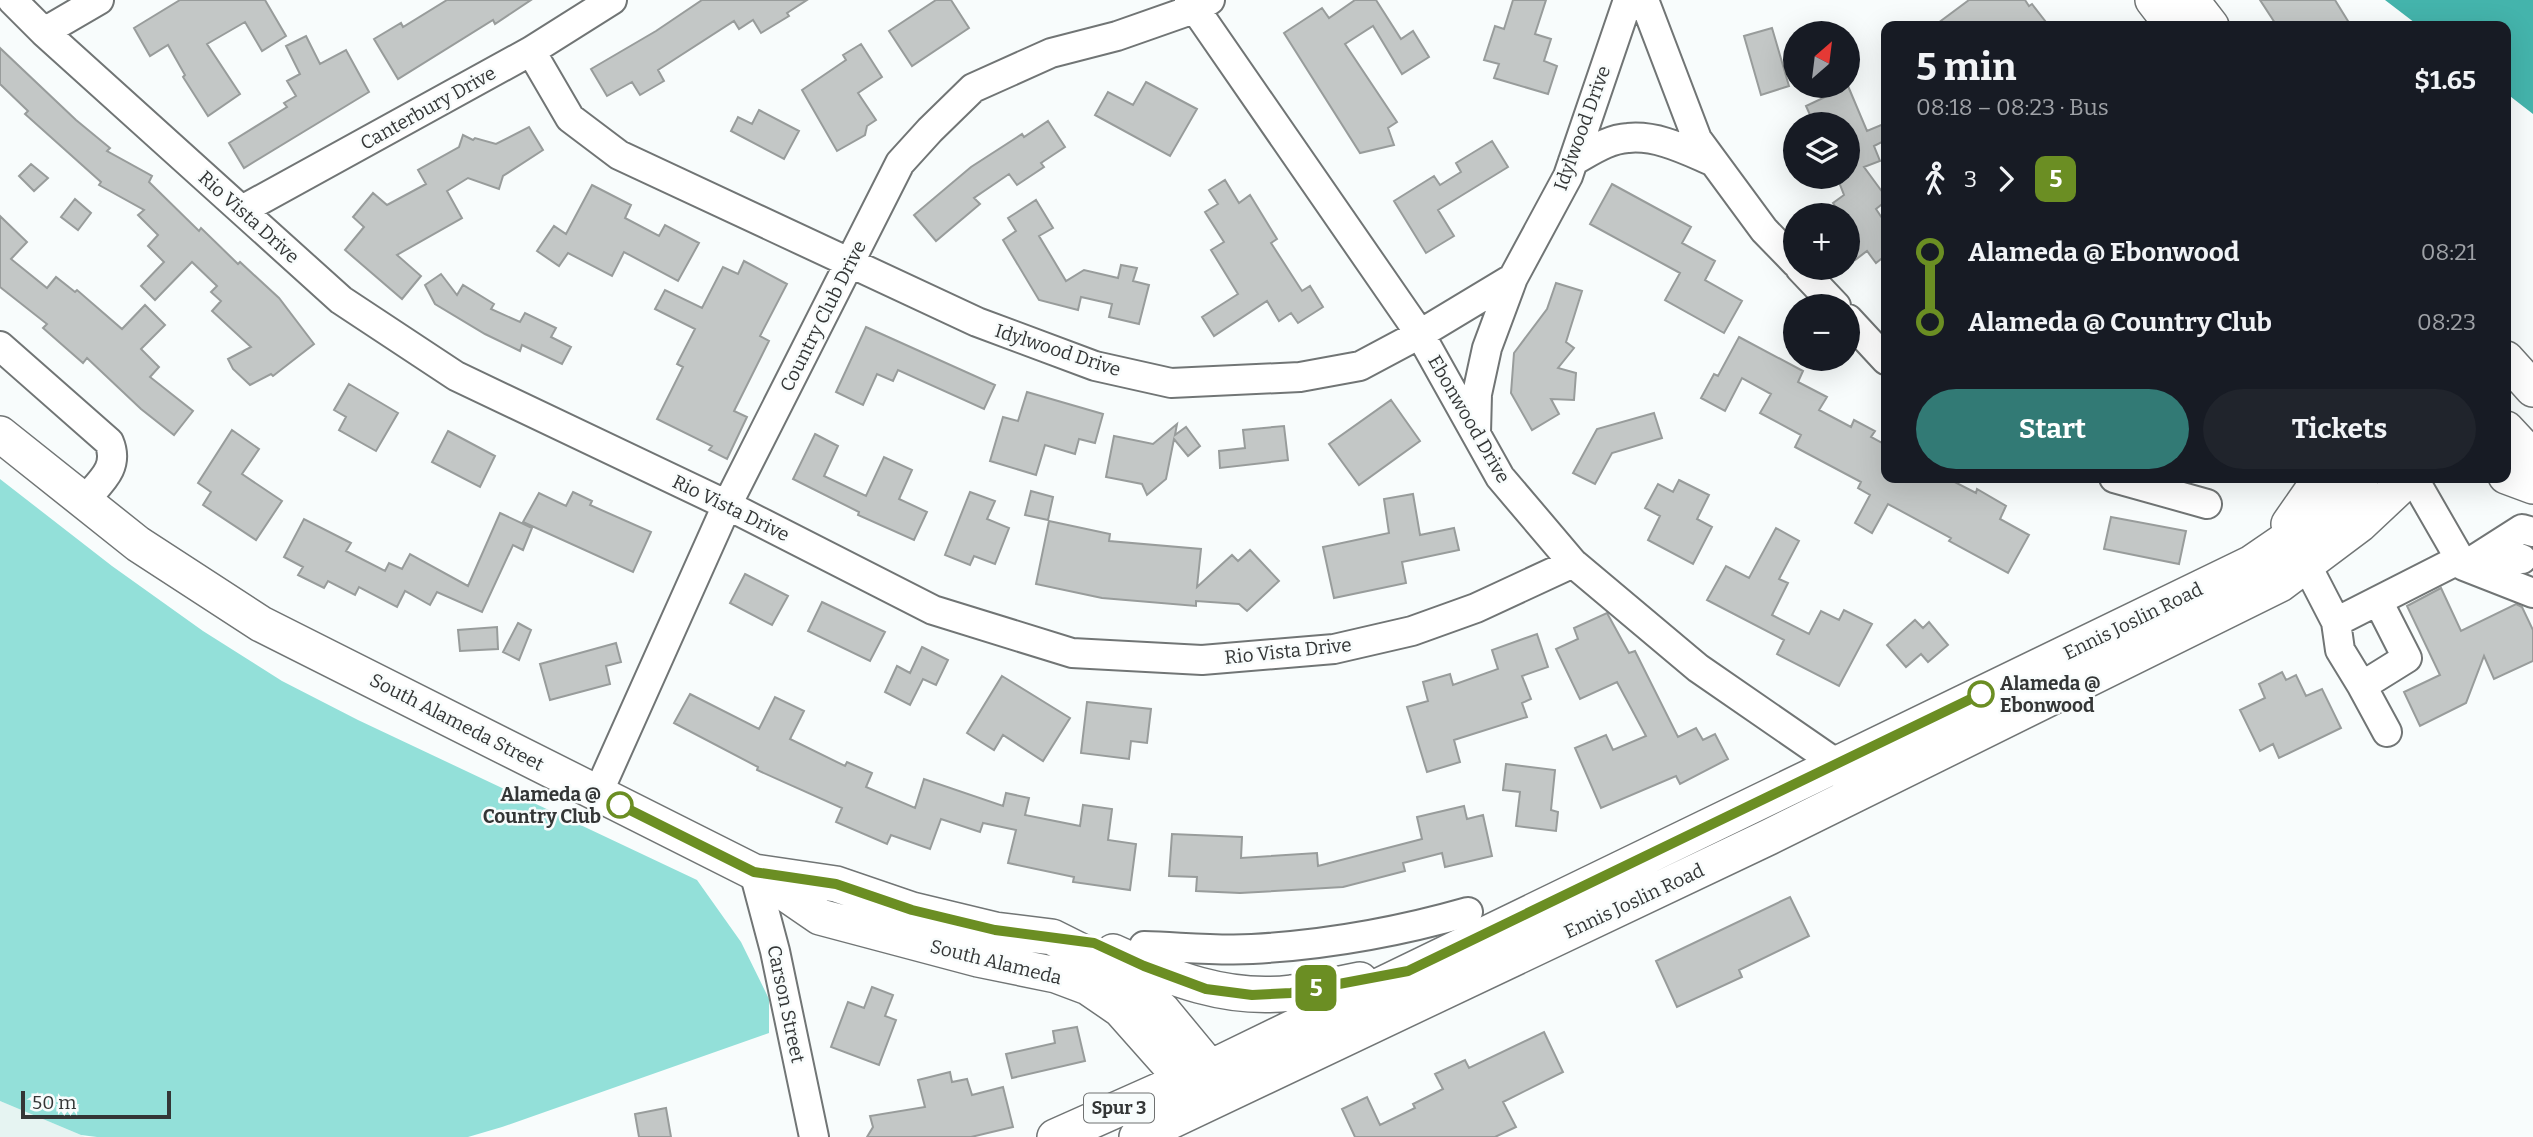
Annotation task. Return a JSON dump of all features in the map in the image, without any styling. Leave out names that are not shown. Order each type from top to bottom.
[{"type":"main road","points":[[2163,9],[2197,21]]},
{"type":"main road","points":[[2511,365],[2533,389]]},
{"type":"main road","points":[[2511,397],[2533,415]]},
{"type":"main road","name":"South Alameda Street","points":[[0,434],[138,544],[261,624],[754,872],[836,884],[912,910],[995,930],[1052,937],[1120,971],[1161,1010],[1204,1087]]},
{"type":"main road","points":[[2511,434],[2533,458]]},
{"type":"main road","points":[[2511,478],[2533,486]]},
{"type":"main road","points":[[2252,563],[2293,520],[2318,483]]},
{"type":"main road","name":"Ennis Joslin Road","points":[[1137,1137],[1204,1087],[1408,971],[2252,563],[2313,521],[2355,483]]},
{"type":"main road","name":"Ennis Joslin Road","points":[[1055,1137],[1204,1087],[1855,795],[2280,584],[2418,483]]},
{"type":"main road","name":"South Alameda","points":[[754,872],[820,916],[953,952],[1056,975],[1088,987],[1120,1009],[1204,1087]]},
{"type":"main road","points":[[1052,937],[1094,943],[1144,966],[1206,989],[1252,995],[1291,993],[1408,971]]},
{"type":"street","name":"Rio Vista Drive","points":[[12,0],[341,300],[456,376],[727,505],[933,610],[1072,653],[1202,660],[1334,649],[1412,631],[1476,608],[1573,563]]},
{"type":"street","points":[[44,32],[99,0]]},
{"type":"street","name":"Canterbury Drive","points":[[242,210],[531,51],[612,0]]},
{"type":"street","name":"Idylwood Drive","points":[[531,51],[570,118],[619,155],[977,323],[1095,366],[1171,383],[1300,377],[1360,366],[1420,334],[1513,278],[1568,176],[1628,0]]},
{"type":"street","points":[[1644,0],[1697,139],[1764,230],[1783,250]]},
{"type":"street","name":"Country Club Drive","points":[[598,793],[727,505],[900,163],[973,88],[1051,53],[1117,36],[1198,3]]},
{"type":"street","name":"Ebonwood Drive","points":[[1198,3],[1420,334],[1500,477],[1573,563],[1698,667],[1837,764],[1855,795]]},
{"type":"street","points":[[1573,161],[1603,145],[1629,137],[1672,143],[1713,161]]},
{"type":"street","points":[[1476,434],[1477,394],[1487,348],[1513,278]]},
{"type":"street","points":[[1811,280],[1825,294]]},
{"type":"street","points":[[1860,332],[1881,355]]},
{"type":"street","points":[[0,346],[108,442],[113,461],[107,473],[84,501]]},
{"type":"street","points":[[2132,483],[2207,504]]},
{"type":"street","points":[[2422,483],[2462,563],[2533,593]]},
{"type":"street","points":[[2336,622],[2494,548],[2522,529],[2533,532]]},
{"type":"street","points":[[2494,548],[2522,559]]},
{"type":"street","points":[[2306,564],[2336,622],[2340,650],[2387,732]]},
{"type":"street","points":[[2362,686],[2407,658],[2378,601]]},
{"type":"street","name":"Carson Street","points":[[754,872],[775,951],[814,1137]]},
{"type":"street","points":[[1144,946],[1250,949],[1327,942],[1425,925],[1468,912]]},
{"type":"street","points":[[1250,949],[1252,995]]},
{"type":"shaded area","points":[[2385,0],[2533,0],[2533,114],[2511,97],[2511,21],[2412,21]]},
{"type":"shaded area","points":[[0,479],[112,566],[203,631],[282,681],[358,720],[697,880],[741,942],[769,999],[769,1033],[468,1137],[97,1137],[81,1135],[0,1101]]},
{"type":"shaded area","points":[[0,1101],[81,1135],[85,1137],[0,1137]]},
{"type":"building","points":[[180,0],[265,0],[286,36],[262,51],[245,22],[207,44],[240,94],[208,116],[183,77],[185,75],[168,45],[150,56],[134,28]]},
{"type":"building","points":[[447,0],[531,0],[495,24],[493,20],[398,79],[374,39],[401,23],[403,27]]},
{"type":"building","points":[[702,0],[807,0],[787,13],[789,16],[761,33],[753,20],[739,29],[734,21],[658,70],[664,81],[640,95],[632,82],[607,96],[591,69]]},
{"type":"building","points":[[936,0],[951,0],[969,28],[912,66],[889,31]]},
{"type":"building","points":[[1355,0],[1376,0],[1401,39],[1413,31],[1429,57],[1402,74],[1373,26],[1345,44],[1397,122],[1388,128],[1394,145],[1360,153],[1284,33],[1322,8],[1329,18]]},
{"type":"building","points":[[1513,0],[1546,0],[1535,34],[1551,39],[1544,61],[1557,66],[1548,94],[1494,78],[1499,64],[1484,60],[1495,26],[1504,29]]},
{"type":"building","points":[[1969,0],[2025,0],[2029,6],[2032,4],[2045,21],[1941,21]]},
{"type":"building","points":[[2260,0],[2335,0],[2348,21],[2274,21]]},
{"type":"building","points":[[1772,28],[1783,66],[1783,88],[1761,95],[1744,36]]},
{"type":"building","points":[[306,36],[320,64],[346,50],[369,92],[244,168],[229,143],[287,107],[284,103],[296,96],[287,81],[300,74],[286,46]]},
{"type":"building","points":[[861,44],[882,77],[858,93],[876,120],[867,126],[865,135],[837,151],[802,90],[846,60],[843,55]]},
{"type":"building","points":[[0,48],[76,120],[110,148],[107,151],[152,176],[149,182],[199,231],[201,228],[279,298],[314,344],[273,376],[271,374],[250,385],[233,369],[228,359],[251,347],[212,311],[221,301],[211,292],[217,286],[192,262],[155,300],[141,286],[164,262],[148,246],[158,235],[138,215],[144,210],[99,185],[101,182],[25,114],[28,111],[0,84]]},
{"type":"building","points":[[1146,82],[1197,109],[1170,156],[1095,115],[1108,92],[1133,105]]},
{"type":"building","points":[[1823,98],[1853,98],[1859,112],[1809,112],[1806,106]]},
{"type":"building","points":[[759,110],[799,131],[784,159],[731,131],[738,117],[752,124]]},
{"type":"building","points":[[1860,114],[1867,131],[1881,125],[1881,142],[1874,146],[1880,161],[1864,167],[1881,190],[1881,205],[1876,209],[1881,216],[1881,259],[1876,263],[1867,251],[1860,256],[1860,203],[1833,203],[1844,195],[1842,189],[1860,189]]},
{"type":"building","points":[[1048,121],[1065,147],[1041,163],[1044,167],[1017,185],[1009,174],[974,198],[980,204],[936,241],[914,215],[971,167],[1022,134],[1024,137]]},
{"type":"building","points":[[529,127],[543,150],[503,176],[499,189],[468,178],[447,191],[462,218],[397,255],[421,276],[402,299],[345,250],[364,227],[353,217],[373,193],[387,205],[426,184],[418,170],[459,147],[463,135],[473,140],[475,138],[496,144]]},
{"type":"building","points":[[1492,141],[1508,167],[1438,210],[1454,236],[1426,253],[1394,201],[1434,176],[1440,185],[1461,172],[1456,163]]},
{"type":"building","points":[[31,164],[48,178],[34,191],[19,176]]},
{"type":"building","points":[[1225,180],[1239,203],[1250,195],[1277,239],[1271,243],[1302,291],[1310,286],[1323,307],[1298,323],[1291,313],[1279,321],[1267,301],[1214,336],[1202,317],[1238,294],[1211,250],[1224,242],[1205,212],[1218,204],[1209,190]]},
{"type":"building","points":[[1612,184],[1691,227],[1682,243],[1715,261],[1705,280],[1742,301],[1724,333],[1665,300],[1680,273],[1590,224]]},
{"type":"building","points":[[592,185],[631,205],[625,218],[659,236],[665,225],[699,243],[678,281],[624,252],[612,276],[568,253],[559,266],[537,251],[554,226],[566,234]]},
{"type":"building","points":[[75,199],[91,213],[78,230],[61,217]]},
{"type":"building","points":[[1036,200],[1053,228],[1039,236],[1066,281],[1084,270],[1118,278],[1121,265],[1137,268],[1133,281],[1149,285],[1139,324],[1109,317],[1112,304],[1081,297],[1078,310],[1039,300],[1003,240],[1016,231],[1008,218]]},
{"type":"building","points":[[0,216],[27,242],[11,259],[47,288],[56,277],[75,292],[77,290],[122,329],[145,305],[165,325],[141,349],[159,367],[150,377],[193,411],[174,435],[141,409],[87,358],[83,363],[43,328],[47,324],[0,287]]},
{"type":"building","points":[[744,261],[787,284],[760,336],[769,341],[734,411],[747,417],[727,459],[709,450],[712,446],[657,419],[683,367],[677,364],[695,329],[655,309],[665,290],[702,308],[723,267],[738,274]]},
{"type":"building","points":[[441,274],[457,295],[463,285],[494,304],[491,309],[520,322],[525,313],[556,328],[551,337],[571,347],[562,364],[522,345],[520,351],[435,304],[425,285]]},
{"type":"building","points":[[1556,283],[1582,291],[1566,342],[1574,348],[1558,368],[1576,373],[1574,400],[1551,399],[1559,414],[1532,430],[1511,393],[1514,353],[1547,309]]},
{"type":"building","points":[[866,327],[995,385],[984,409],[898,370],[893,381],[877,374],[863,405],[836,392]]},
{"type":"building","points":[[1739,337],[1783,360],[1783,371],[1803,371],[1798,382],[1827,397],[1819,410],[1851,427],[1854,420],[1875,431],[1871,437],[1881,442],[1881,483],[1957,483],[1976,493],[1977,489],[2006,506],[2000,519],[2029,535],[2008,573],[1888,504],[1872,533],[1855,523],[1870,495],[1858,488],[1861,482],[1795,447],[1801,435],[1760,413],[1771,394],[1742,378],[1725,411],[1701,398],[1714,374],[1718,376]]},
{"type":"building","points":[[349,384],[398,413],[376,451],[339,430],[346,417],[334,410]]},
{"type":"building","points":[[1027,392],[1103,414],[1095,443],[1079,439],[1075,454],[1045,445],[1036,475],[990,461],[1003,417],[1018,421]]},
{"type":"building","points":[[1391,400],[1420,441],[1359,485],[1329,444]]},
{"type":"building","points":[[1654,413],[1662,438],[1612,453],[1595,484],[1573,473],[1597,429]]},
{"type":"building","points":[[1177,424],[1175,435],[1186,427],[1200,446],[1188,456],[1174,439],[1166,479],[1147,495],[1142,484],[1106,477],[1114,436],[1153,444]]},
{"type":"building","points":[[1284,426],[1288,460],[1220,468],[1219,451],[1245,448],[1243,430]]},
{"type":"building","points":[[232,430],[259,449],[242,474],[282,501],[256,540],[203,505],[211,492],[198,483]]},
{"type":"building","points":[[448,431],[495,456],[480,487],[432,462]]},
{"type":"building","points":[[815,434],[838,446],[824,476],[866,496],[884,457],[912,470],[899,499],[927,512],[914,540],[858,515],[859,512],[793,479]]},
{"type":"building","points":[[1679,480],[1709,495],[1697,519],[1712,527],[1693,564],[1648,540],[1660,516],[1645,508],[1658,484],[1673,492]]},
{"type":"building","points":[[1031,491],[1053,497],[1048,520],[1025,515]]},
{"type":"building","points":[[573,492],[592,501],[590,505],[651,532],[633,572],[523,522],[539,493],[566,506]]},
{"type":"building","points":[[970,492],[995,501],[987,519],[1009,528],[995,564],[974,556],[970,565],[945,555]]},
{"type":"building","points":[[1413,494],[1420,535],[1454,528],[1459,550],[1402,562],[1406,583],[1334,598],[1323,547],[1389,533],[1384,499]]},
{"type":"building","points":[[500,513],[532,528],[523,550],[513,545],[482,612],[437,592],[430,605],[405,591],[397,607],[359,587],[355,595],[328,581],[324,588],[298,575],[303,567],[284,557],[304,519],[351,543],[346,551],[385,571],[389,563],[402,569],[410,554],[468,586]]},
{"type":"building","points":[[2111,517],[2186,531],[2179,564],[2104,549]]},
{"type":"building","points":[[1049,521],[1110,534],[1109,541],[1201,549],[1197,587],[1232,555],[1238,561],[1250,550],[1279,581],[1247,611],[1239,604],[1196,601],[1196,606],[1102,598],[1036,584]]},
{"type":"building","points":[[1776,528],[1799,541],[1779,579],[1788,583],[1772,615],[1809,634],[1821,611],[1839,620],[1844,610],[1872,624],[1839,686],[1777,654],[1784,640],[1707,600],[1726,566],[1749,578]]},
{"type":"building","points":[[745,574],[788,596],[772,625],[730,603]]},
{"type":"building","points":[[2441,588],[2461,631],[2516,604],[2522,607],[2533,630],[2533,661],[2494,679],[2484,656],[2466,703],[2420,726],[2404,692],[2440,675],[2407,606]]},
{"type":"building","points":[[822,602],[885,632],[870,661],[808,631]]},
{"type":"building","points":[[1607,613],[1629,653],[1635,651],[1678,737],[1696,728],[1703,740],[1715,734],[1728,759],[1680,784],[1676,776],[1601,808],[1575,748],[1606,735],[1613,750],[1646,736],[1617,682],[1580,699],[1556,649],[1578,639],[1574,628]]},
{"type":"building","points":[[1915,620],[1923,628],[1929,622],[1948,645],[1928,662],[1921,654],[1906,667],[1887,645]]},
{"type":"building","points":[[518,623],[531,630],[519,660],[503,652]]},
{"type":"building","points":[[497,627],[498,649],[460,651],[458,630]]},
{"type":"building","points":[[1537,634],[1548,667],[1522,676],[1531,699],[1522,703],[1527,717],[1454,740],[1460,762],[1427,772],[1407,707],[1428,701],[1423,682],[1450,674],[1453,685],[1498,669],[1492,650]]},
{"type":"building","points":[[616,643],[621,662],[606,666],[610,684],[550,700],[540,664]]},
{"type":"building","points":[[922,647],[948,660],[936,685],[923,679],[910,705],[885,692],[897,666],[910,673]]},
{"type":"building","points":[[2282,672],[2286,680],[2296,675],[2306,696],[2322,689],[2341,728],[2279,758],[2273,744],[2260,751],[2240,710],[2265,698],[2259,684]]},
{"type":"building","points":[[1002,676],[1070,718],[1043,761],[1003,735],[994,750],[967,733]]},
{"type":"building","points":[[690,694],[759,729],[775,697],[804,711],[790,739],[845,766],[847,762],[872,773],[866,787],[915,808],[924,779],[1003,806],[1006,793],[1029,798],[1025,815],[1080,826],[1083,805],[1112,809],[1108,840],[1136,844],[1130,890],[1073,882],[1074,877],[1008,863],[1016,830],[983,823],[980,832],[941,819],[930,849],[891,835],[887,844],[836,822],[842,808],[757,770],[758,767],[674,723]]},
{"type":"building","points":[[1087,702],[1151,709],[1147,743],[1131,741],[1129,759],[1081,753]]},
{"type":"building","points":[[1506,764],[1555,770],[1551,810],[1558,812],[1556,831],[1516,826],[1520,792],[1503,790]]},
{"type":"building","points":[[1464,806],[1467,819],[1483,815],[1492,856],[1445,867],[1442,853],[1403,863],[1405,871],[1343,887],[1240,893],[1196,891],[1197,877],[1169,876],[1172,834],[1242,837],[1241,858],[1317,853],[1318,866],[1422,839],[1417,817]]},
{"type":"building","points":[[1790,897],[1809,936],[1739,970],[1742,977],[1677,1007],[1656,961]]},
{"type":"building","points":[[872,987],[893,995],[885,1016],[896,1020],[879,1065],[831,1047],[848,1002],[864,1008]]},
{"type":"building","points":[[1077,1027],[1085,1061],[1012,1078],[1006,1054],[1055,1043],[1053,1031]]},
{"type":"building","points":[[1544,1032],[1563,1072],[1503,1102],[1516,1127],[1495,1137],[1355,1137],[1342,1109],[1367,1097],[1380,1125],[1415,1108],[1413,1104],[1443,1089],[1435,1074],[1465,1060],[1469,1068]]},
{"type":"building","points":[[950,1072],[952,1082],[967,1079],[972,1095],[1003,1087],[1013,1127],[971,1137],[867,1137],[873,1127],[870,1116],[925,1107],[918,1080]]},
{"type":"building","points":[[666,1108],[671,1137],[639,1137],[635,1114]]},
{"type":"bus line","name":"5","points":[[620,805],[754,872],[836,884],[912,910],[995,930],[1094,943],[1144,966],[1206,989],[1252,995],[1291,993],[1408,971],[1981,694]]},
{"type":"place","name":"Alameda @ Ebonwood","points":[[1981,694]]},
{"type":"place","name":"Alameda @ Country Club","points":[[620,805]]}]
